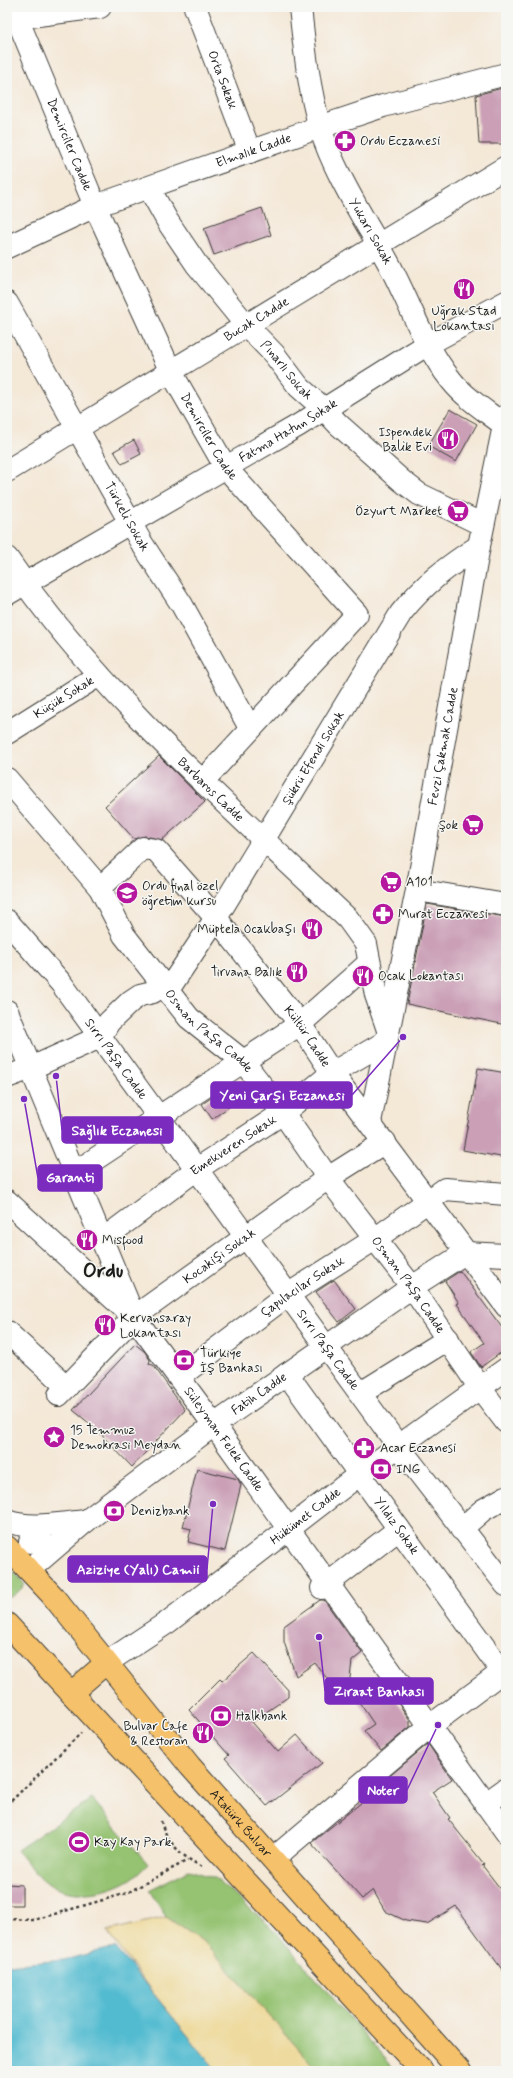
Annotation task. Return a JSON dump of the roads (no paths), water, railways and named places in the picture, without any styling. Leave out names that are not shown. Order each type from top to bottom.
[{"type":"highway","name":"Atatürk Bulvar","points":[[7,1547],[52,1595],[190,1766],[460,2071]]},
{"type":"highway","points":[[7,1624],[422,2071]]},
{"type":"highway","points":[[71,1693],[106,1663]]},
{"type":"street","points":[[12,18],[100,7]]},
{"type":"street","name":"Orta Sokak","points":[[195,7],[250,152]]},
{"type":"street","name":"Yukarı Sokak","points":[[300,7],[310,79],[320,127],[345,185],[378,245],[428,344],[452,381],[467,396],[505,420]]},
{"type":"street","name":"Demirciler Cadde","points":[[12,18],[95,206],[170,370],[226,468],[357,614],[250,728],[202,782]]},
{"type":"street","name":"Elmalık Cadde","points":[[7,247],[95,206],[320,127],[383,106],[506,74]]},
{"type":"street","name":"Bucak Cadde","points":[[7,471],[170,370],[506,167]]},
{"type":"street","name":"Pınarlı Sokak","points":[[149,188],[168,222],[197,265],[246,325],[274,354],[299,387],[402,481],[481,536]]},
{"type":"street","name":"Fatma Hatun Sokak","points":[[16,589],[226,468],[428,344],[506,302]]},
{"type":"street","name":"Türkeli Sokak","points":[[7,303],[131,523],[182,605],[250,728]]},
{"type":"street","name":"Fevzi Çakmak Cadde","points":[[370,1122],[417,890],[481,536],[505,420]]},
{"type":"street","name":"Şükrü Efendi Sokak","points":[[168,990],[216,918],[401,613],[417,592],[481,536]]},
{"type":"street","name":"Barbaros Cadde","points":[[7,558],[16,589],[99,675],[130,710],[202,782],[348,919],[366,944],[376,995],[387,1035]]},
{"type":"street","name":"Küçük Sokak","points":[[7,732],[99,675]]},
{"type":"street","name":"Osman Paşa Cadde","points":[[7,779],[100,888],[124,935],[189,1018],[242,1060],[283,1113],[328,1178],[412,1287],[480,1388],[506,1422]]},
{"type":"street","name":"Kültür Cadde","points":[[100,888],[143,848],[156,850],[216,918],[300,1024],[332,1073],[506,1306]]},
{"type":"street","points":[[417,890],[506,904]]},
{"type":"street","name":"Sırrı Paşa Cadde","points":[[7,921],[61,983],[399,1446],[506,1585]]},
{"type":"street","points":[[74,1173],[242,1060],[300,1024],[370,963]]},
{"type":"street","points":[[7,1076],[30,1068],[100,1037],[109,1022],[131,1001],[140,996],[153,992],[157,988],[168,990]]},
{"type":"street","name":"Süleyman Felek Cadde","points":[[7,1011],[134,1317],[288,1528],[325,1586],[430,1726],[506,1832]]},
{"type":"street","name":"Emekveren Sokak","points":[[102,1240],[197,1169],[283,1113],[332,1073],[387,1035]]},
{"type":"street","name":"Kocakişi Sokak","points":[[7,1332],[63,1391],[134,1317],[328,1178],[385,1142]]},
{"type":"street","name":"Çapulacılar Sokak","points":[[179,1377],[289,1294],[375,1239],[429,1202],[445,1188],[506,1194]]},
{"type":"street","points":[[7,1201],[134,1317]]},
{"type":"street","points":[[466,1254],[506,1255]]},
{"type":"street","name":"Fatih Cadde","points":[[29,1570],[86,1521],[214,1425],[412,1287],[466,1254]]},
{"type":"street","points":[[361,1393],[448,1339]]},
{"type":"street","name":"Hükümet Cadde","points":[[106,1663],[168,1622],[360,1474],[506,1369]]},
{"type":"street","name":"Yıldız Sokak","points":[[287,1374],[399,1530],[505,1673]]},
{"type":"street","points":[[462,1529],[483,1510],[506,1497]]},
{"type":"street","points":[[7,1521],[15,1524],[33,1525],[86,1521]]},
{"type":"street","points":[[325,1586],[399,1530]]},
{"type":"street","points":[[273,1859],[430,1726],[505,1673]]},
{"type":"street","points":[[485,1804],[506,1789]]},
{"type":"water","points":[[115,1947],[217,2071],[7,2071],[7,1965],[64,1960]]},
{"type":"place","name":"Ordu Eczanesi","points":[[345,141]]},
{"type":"place","name":"Uğrak Stad Lokantası","points":[[464,289]]},
{"type":"place","name":"Ispendek Balik Evi","points":[[448,439]]},
{"type":"place","name":"Özyurt Market","points":[[458,511]]},
{"type":"place","name":"Şok","points":[[473,825]]},
{"type":"place","name":"A101","points":[[391,882]]},
{"type":"place","name":"Ordu final özel öğretim kursu","points":[[127,893]]},
{"type":"place","name":"Murat Eczanesi","points":[[383,914]]},
{"type":"place","name":"Müptela Ocakbaşı","points":[[312,929]]},
{"type":"place","name":"Tirvana Balık","points":[[297,972]]},
{"type":"place","name":"Ocak Lokantası","points":[[363,976]]},
{"type":"place","name":"Yeni Çarşı Eczanesi","points":[[403,1037]]},
{"type":"place","name":"Sağlık Eczanesi","points":[[56,1076]]},
{"type":"place","name":"Garanti","points":[[24,1099]]},
{"type":"place","name":"Misfood","points":[[87,1240]]},
{"type":"place","name":"Kervansaray Lokantası","points":[[105,1325]]},
{"type":"place","name":"Türkiye İş Bankası","points":[[184,1360]]},
{"type":"place","name":"15 Temmuz Demokrasi Meydan","points":[[54,1437]]},
{"type":"place","name":"Acar Eczanesi","points":[[364,1448]]},
{"type":"place","name":"ING","points":[[381,1469]]},
{"type":"place","name":"Aziziye (Yalı) Camii","points":[[213,1504]]},
{"type":"place","name":"Denizbank","points":[[114,1511]]},
{"type":"place","name":"Ziraat Bankası","points":[[319,1637]]},
{"type":"place","name":"Halkbank","points":[[221,1716]]},
{"type":"place","name":"Noter","points":[[438,1725]]},
{"type":"place","name":"Bulvar Cafe & Restoran","points":[[203,1733]]},
{"type":"place","name":"Kay Kay Park","points":[[79,1842]]},
{"type":"district","name":"Ordu","points":[[103,1271]]}]
